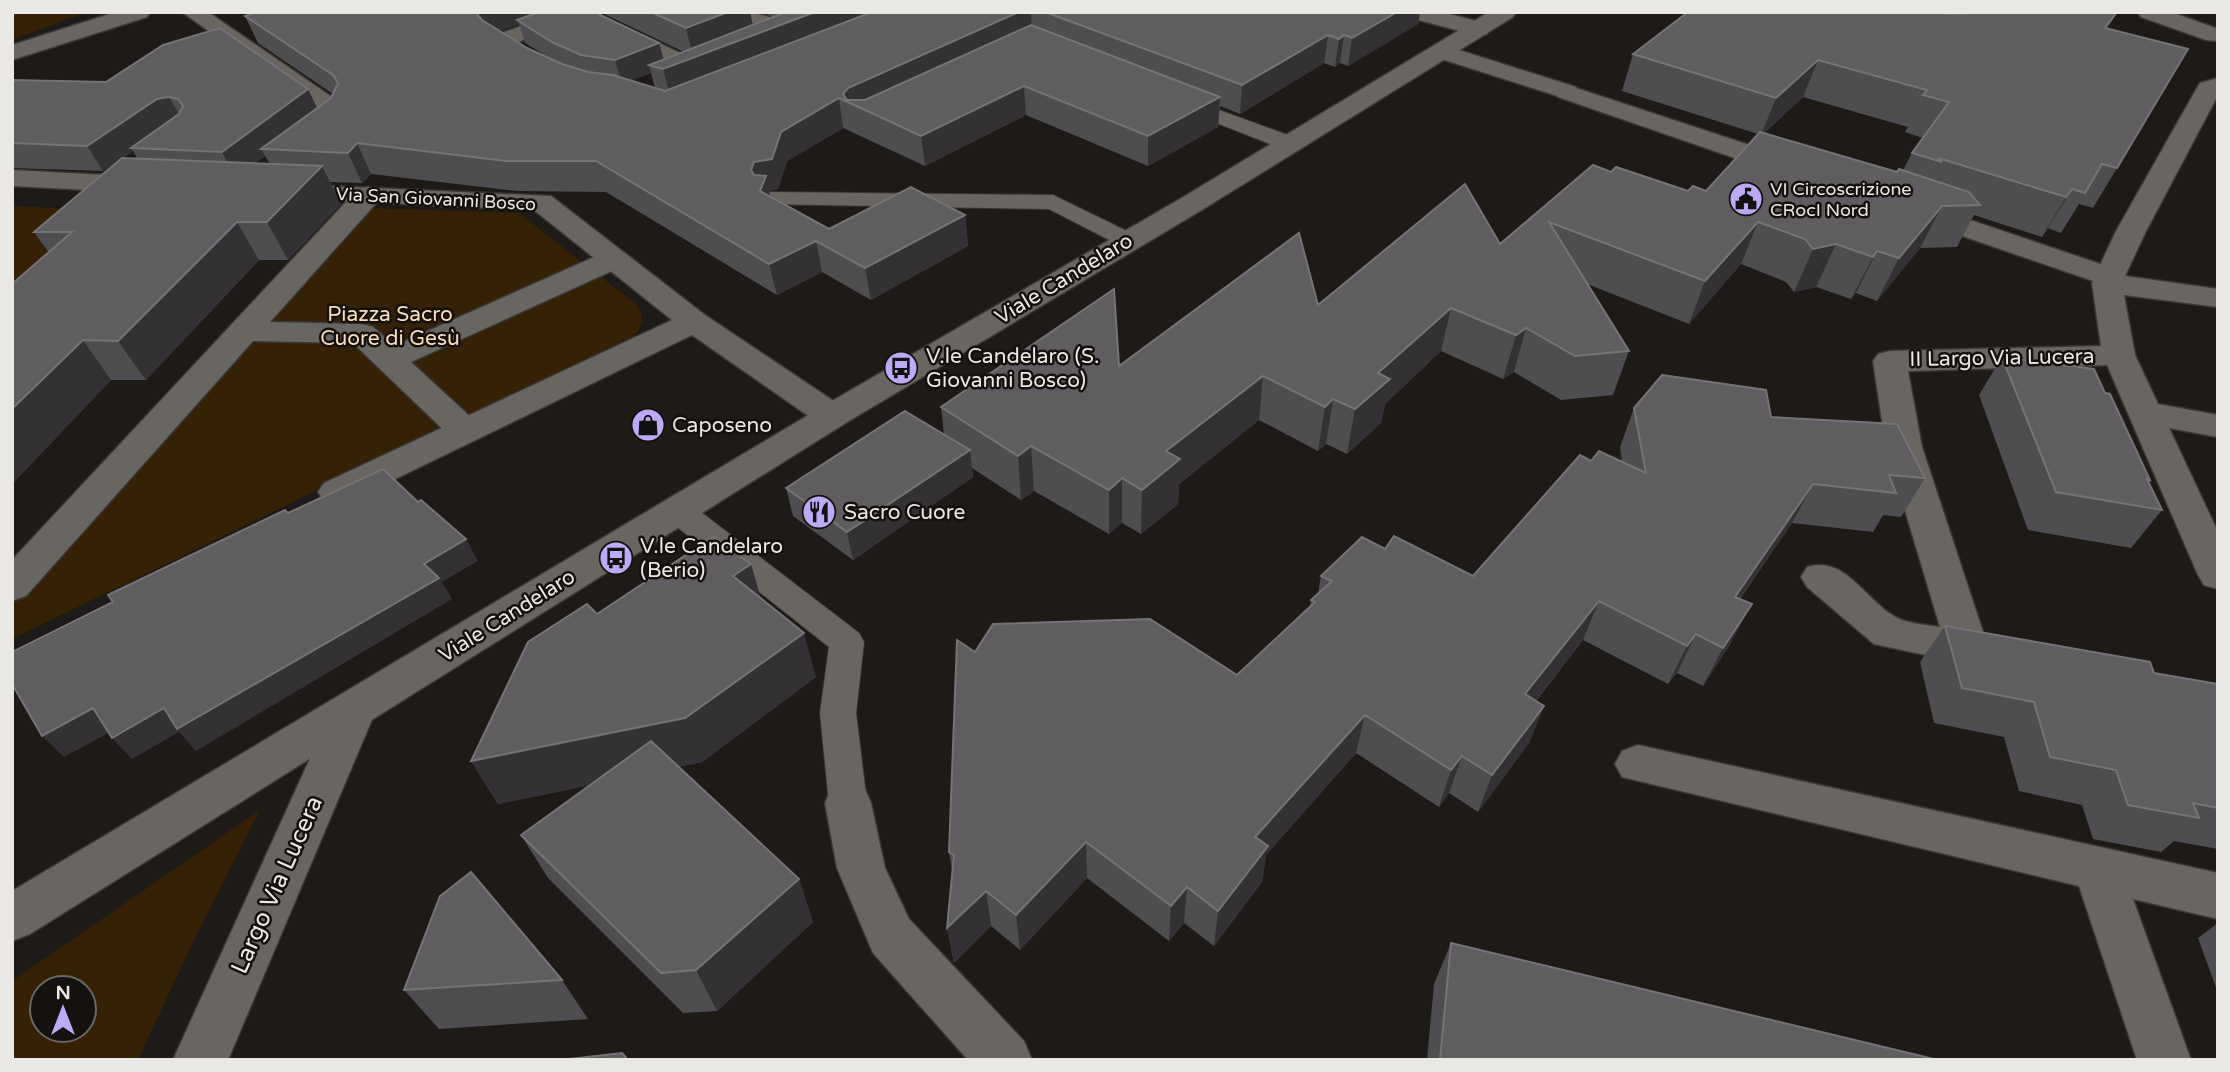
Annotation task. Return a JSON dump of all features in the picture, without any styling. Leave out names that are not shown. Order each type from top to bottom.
[{"type":"street","points":[[12,53],[139,12]]},
{"type":"street","points":[[193,12],[336,111],[334,120],[297,148]]},
{"type":"street","points":[[737,12],[790,28],[754,42]]},
{"type":"street","points":[[1415,12],[1492,21]]},
{"type":"street","points":[[2149,12],[2217,41]]},
{"type":"street","points":[[524,55],[501,41],[579,13],[691,67]]},
{"type":"street","name":"Viale Candelaro","points":[[12,918],[832,416],[1129,241],[1492,21]]},
{"type":"street","points":[[1443,51],[1819,178]]},
{"type":"street","points":[[665,78],[716,57]]},
{"type":"street","points":[[2218,85],[2208,88],[2130,233],[2109,280],[2119,355],[2218,575]]},
{"type":"street","points":[[110,183],[141,161]]},
{"type":"street","points":[[12,178],[176,186]]},
{"type":"street","name":"Via San Giovanni Bosco","points":[[254,190],[541,202],[694,322],[832,416]]},
{"type":"street","points":[[12,586],[368,195]]},
{"type":"street","points":[[1899,205],[2109,280],[2218,298]]},
{"type":"street","points":[[389,360],[614,259]]},
{"type":"street","points":[[306,508],[694,322]]},
{"type":"street","points":[[245,331],[362,334],[465,431]]},
{"type":"street","name":"II Largo Via Lucera","points":[[1967,648],[1890,445],[1890,361],[2119,355]]},
{"type":"street","points":[[2143,412],[2218,426]]},
{"type":"street","points":[[1821,577],[1889,633],[2020,658]]},
{"type":"street","name":"Largo Via Lucera","points":[[200,1060],[354,710]]},
{"type":"street","points":[[1638,764],[2218,896]]},
{"type":"street","points":[[848,803],[861,868],[891,936],[1005,1060]]},
{"type":"street","points":[[2097,868],[2164,1060]]},
{"type":"lane","points":[[1160,93],[1288,144]]},
{"type":"lane","points":[[771,200],[1053,202],[1129,241]]},
{"type":"lane","points":[[678,511],[847,642],[838,713],[848,803]]},
{"type":"green space","points":[[12,12],[76,12],[81,14],[12,40]]},
{"type":"green space","points":[[12,206],[16,206],[110,211],[12,288]]},
{"type":"green space","name":"Piazza Sacro Cuore di Gesù","points":[[344,207],[519,213],[636,304],[642,316],[640,328],[634,336],[12,639],[12,563]]},
{"type":"green space","points":[[260,810],[193,942],[138,1060],[12,1060],[12,981]]},
{"type":"building","points":[[257,12],[477,12],[482,20],[527,48],[562,64],[588,72],[613,75],[665,91],[872,12],[1019,12],[848,88],[843,94],[847,100],[865,100],[1031,25],[1220,97],[1148,136],[1024,86],[921,136],[839,98],[781,132],[772,159],[754,162],[751,170],[754,175],[766,176],[760,191],[829,229],[911,187],[965,215],[865,268],[816,241],[769,264],[596,161],[506,161],[357,143],[348,153],[261,149],[331,98],[338,83],[333,75],[245,16]]},
{"type":"building","points":[[539,12],[594,12],[659,43],[615,60],[581,55],[552,42],[517,20]]},
{"type":"building","points":[[651,12],[728,12],[686,28]]},
{"type":"building","points":[[786,12],[815,12],[663,69],[649,65]]},
{"type":"building","points":[[1045,12],[1397,12],[1352,38],[1344,35],[1339,39],[1328,35],[1242,85]]},
{"type":"building","points":[[1688,12],[2117,12],[2105,28],[2188,49],[2117,168],[2102,164],[2085,193],[2072,189],[2066,197],[1938,158],[1942,162],[1912,153],[1949,102],[1923,95],[1927,90],[1818,60],[1776,98],[1633,54]]},
{"type":"building","points":[[220,28],[308,89],[222,152],[131,148],[179,114],[183,106],[178,99],[169,97],[157,99],[87,146],[12,143],[12,80],[106,82],[163,45]]},
{"type":"building","points":[[1760,132],[1897,172],[1899,169],[1969,192],[1980,205],[1942,206],[1899,258],[1877,251],[1873,257],[1836,244],[1813,249],[1805,239],[1758,222],[1705,281],[1549,222],[1629,351],[1575,356],[1526,328],[1516,335],[1451,308],[1378,373],[1390,379],[1355,409],[1333,399],[1325,407],[1263,376],[1166,451],[1180,459],[1142,490],[1122,478],[1109,490],[1031,446],[1018,456],[941,407],[1114,289],[1119,366],[1299,233],[1318,305],[1465,184],[1500,244],[1593,165],[1611,172],[1616,167],[1688,191],[1693,186],[1706,191]]},
{"type":"building","points":[[122,158],[322,166],[267,222],[237,222],[118,341],[83,340],[12,409],[12,284],[72,232],[34,232]]},
{"type":"building","points":[[2002,357],[2094,369],[2105,393],[2110,394],[2162,510],[2056,492]]},
{"type":"building","points":[[1662,375],[1766,390],[1771,417],[1897,424],[1925,478],[1889,475],[1896,493],[1813,484],[1735,597],[1752,604],[1723,648],[1696,634],[1687,646],[1599,601],[1525,694],[1544,706],[1492,775],[1462,756],[1451,770],[1365,715],[1255,837],[1268,846],[1218,911],[1187,887],[1171,906],[1086,842],[1016,915],[986,891],[947,928],[954,855],[949,852],[957,640],[975,652],[993,624],[1150,619],[1237,675],[1315,602],[1311,600],[1332,581],[1321,576],[1362,537],[1385,549],[1394,536],[1473,576],[1580,455],[1591,461],[1599,451],[1646,473],[1634,408]]},
{"type":"building","points":[[905,411],[970,450],[847,532],[786,488]]},
{"type":"building","points":[[383,469],[418,502],[421,500],[466,539],[424,564],[439,578],[177,729],[164,708],[112,738],[93,708],[42,736],[12,684],[12,652],[113,602],[108,595],[285,510],[288,513]]},
{"type":"building","points":[[713,537],[751,564],[733,576],[804,633],[685,718],[471,761],[528,642],[587,604],[597,614]]},
{"type":"building","points":[[1945,626],[2150,662],[2154,673],[2218,684],[2218,808],[2193,803],[2199,818],[2128,805],[2116,770],[2050,757],[2034,702],[1962,688]]},
{"type":"building","points":[[651,741],[799,879],[696,970],[661,973],[521,835]]},
{"type":"building","points":[[471,872],[562,980],[404,990],[440,896]]},
{"type":"building","points":[[1451,943],[1938,1060],[1440,1060]]},
{"type":"building","points":[[622,1053],[628,1060],[560,1060]]},
{"type":"place","name":"VI Circoscrizione CRocI Nord","points":[[1746,199]]},
{"type":"place","name":"V.le Candelaro (S. Giovanni Bosco)","points":[[901,368]]},
{"type":"place","name":"Caposeno","points":[[648,425]]},
{"type":"place","name":"Sacro Cuore","points":[[819,512]]},
{"type":"place","name":"V.le Candelaro (Berio)","points":[[616,558]]}]
